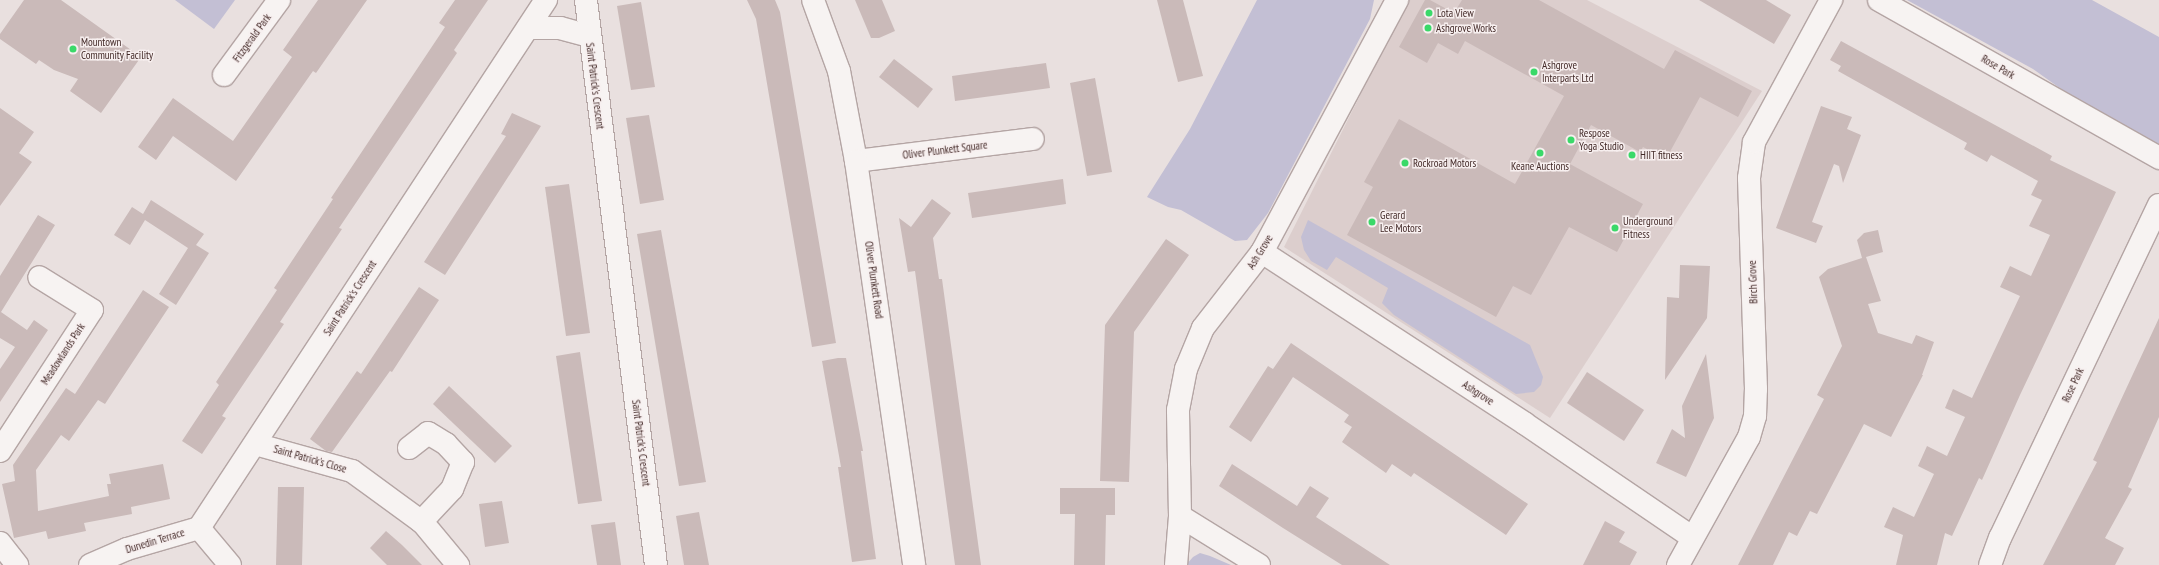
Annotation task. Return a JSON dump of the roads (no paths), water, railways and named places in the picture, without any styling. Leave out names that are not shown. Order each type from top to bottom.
[{"type":"street","name":"Fitzgerald Park","points":[[224,75],[279,0]]},
{"type":"street","name":"Saint Patrick's Crescent","points":[[199,528],[546,0]]},
{"type":"street","name":"Saint Patrick's Crescent","points":[[586,0],[589,36],[656,565]]},
{"type":"street","name":"Oliver Plunkett Road","points":[[813,0],[839,71],[856,161],[914,565]]},
{"type":"street","name":"Ash Grove","points":[[1176,565],[1180,516],[1178,410],[1186,369],[1203,328],[1262,252],[1397,0]]},
{"type":"street","name":"Birch Grove","points":[[1678,565],[1692,537],[1749,437],[1755,416],[1756,389],[1749,178],[1754,142],[1831,0]]},
{"type":"street","name":"Rose Park","points":[[1879,0],[2159,158]]},
{"type":"street","name":"Saint Patrick's Crescent","points":[[528,28],[560,28],[589,36]]},
{"type":"street","name":"Oliver Plunkett Square","points":[[856,161],[1033,139]]},
{"type":"street","name":"Rose Park","points":[[1990,565],[2000,538],[2159,205]]},
{"type":"street","name":"Ashgrove","points":[[1262,252],[1524,423],[1692,537]]},
{"type":"street","name":"Meadowlands Park","points":[[0,451],[92,310],[39,277]]},
{"type":"street","points":[[409,448],[428,433],[446,444],[464,462],[452,489],[421,522]]},
{"type":"street","name":"Saint Patrick's Close","points":[[255,444],[352,471],[421,522],[458,565]]},
{"type":"street","points":[[1180,516],[1259,565]]},
{"type":"street","points":[[199,528],[230,565]]},
{"type":"street","name":"Dunedin Terrace","points":[[90,565],[127,549],[199,528]]},
{"type":"street","points":[[0,543],[17,565]]},
{"type":"place","name":"Lota View","points":[[1429,13]]},
{"type":"place","name":"Ashgrove Works","points":[[1428,28]]},
{"type":"place","name":"Mountown Community Facility","points":[[73,49]]},
{"type":"place","name":"Ashgrove Interparts Ltd","points":[[1534,72]]},
{"type":"place","name":"Respose Yoga Studio","points":[[1571,140]]},
{"type":"place","name":"Keane Auctions","points":[[1540,153]]},
{"type":"place","name":"HIIT fitness","points":[[1632,155]]},
{"type":"place","name":"Rockroad Motors","points":[[1405,163]]},
{"type":"place","name":"Gerard Lee Motors","points":[[1372,222]]},
{"type":"place","name":"Underground Fitness","points":[[1615,228]]}]
